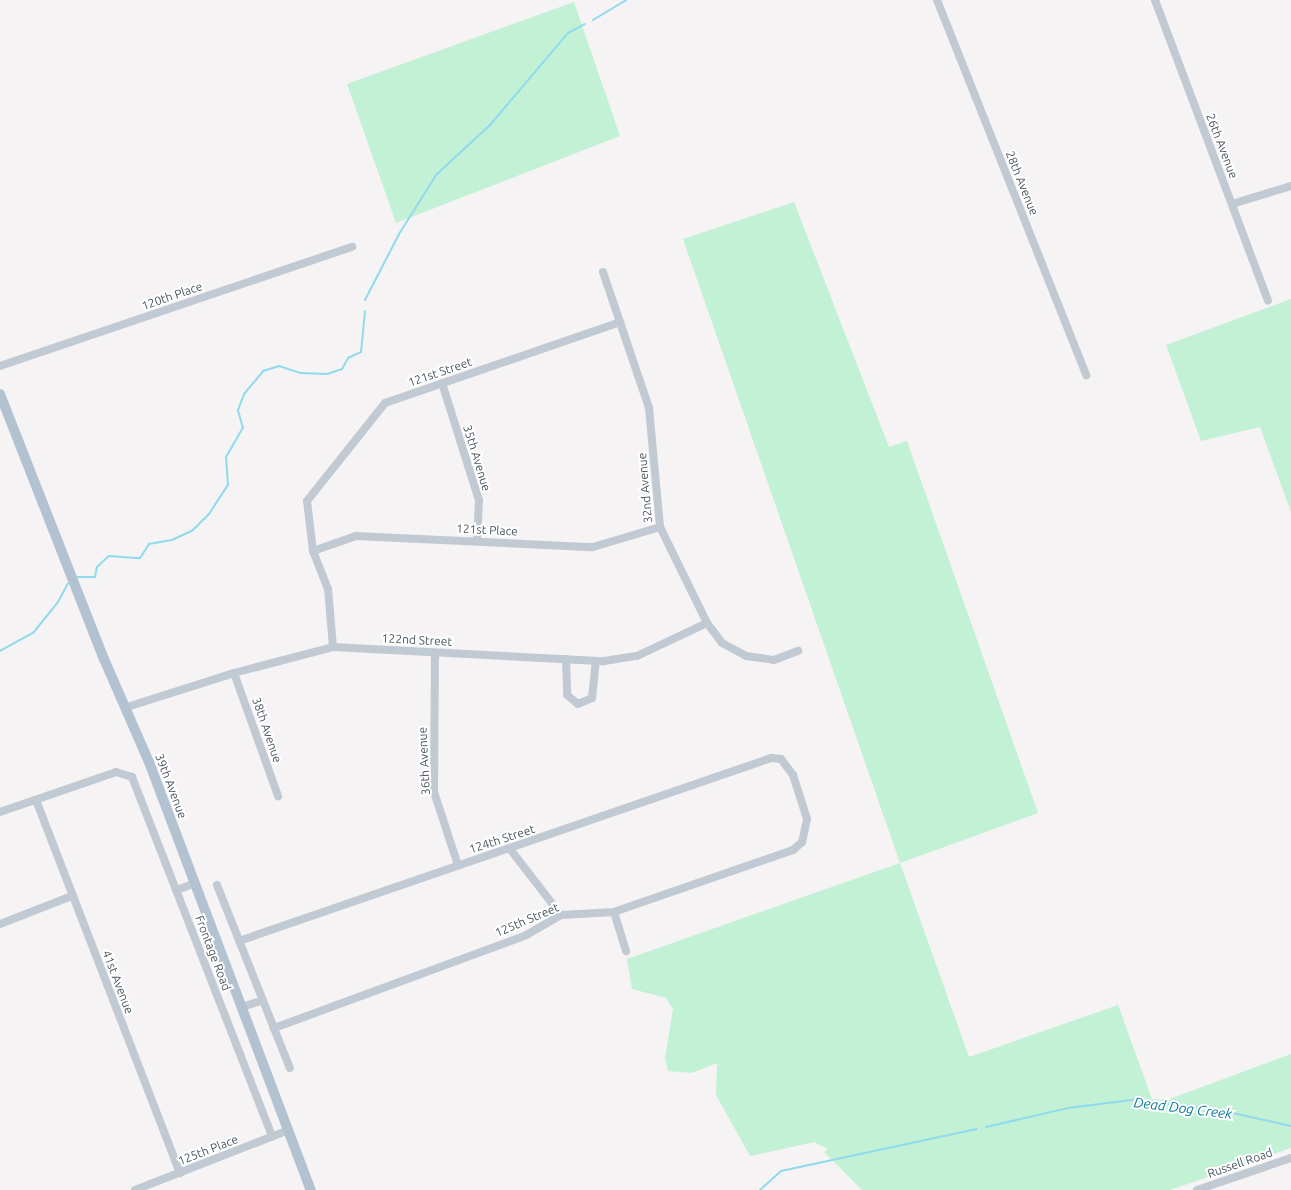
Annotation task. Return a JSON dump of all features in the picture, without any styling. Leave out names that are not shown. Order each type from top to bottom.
[{"type":"main road","name":"39th Avenue","points":[[0,394],[104,659],[127,707],[311,1190]]},
{"type":"street","name":"28th Avenue","points":[[937,0],[1086,375]]},
{"type":"street","name":"26th Avenue","points":[[1155,0],[1268,300]]},
{"type":"street","points":[[1232,204],[1291,186]]},
{"type":"street","name":"120th Place","points":[[0,366],[352,247]]},
{"type":"street","name":"32nd Avenue","points":[[603,272],[649,408],[660,527],[707,623],[722,642],[746,656],[774,660],[798,651]]},
{"type":"street","name":"121st Street","points":[[313,550],[307,502],[385,403],[620,322]]},
{"type":"street","name":"35th Avenue","points":[[442,383],[479,500],[477,541]]},
{"type":"street","name":"121st Place","points":[[313,550],[356,536],[593,547],[660,527]]},
{"type":"street","points":[[313,550],[328,589],[333,647]]},
{"type":"street","name":"122nd Street","points":[[127,707],[234,673],[333,647],[596,661],[637,656],[707,623]]},
{"type":"street","name":"36th Avenue","points":[[435,653],[434,792],[458,865]]},
{"type":"street","points":[[566,659],[567,695],[578,704],[592,698],[596,661]]},
{"type":"street","name":"38th Avenue","points":[[234,673],[278,796]]},
{"type":"street","name":"124th Street","points":[[239,942],[771,758],[781,758],[789,767],[807,815],[802,842],[793,850]]},
{"type":"street","name":"Frontage Road","points":[[36,800],[116,772],[132,777],[272,1137]]},
{"type":"street","points":[[0,812],[36,800]]},
{"type":"street","name":"41st Avenue","points":[[36,800],[180,1173]]},
{"type":"street","points":[[510,849],[561,915]]},
{"type":"street","name":"125th Street","points":[[274,1028],[527,934],[561,915],[614,912],[793,850]]},
{"type":"street","points":[[176,890],[195,883]]},
{"type":"street","points":[[217,885],[290,1068]]},
{"type":"street","points":[[0,924],[72,896]]},
{"type":"street","points":[[614,912],[626,951]]},
{"type":"street","points":[[242,1008],[263,1000]]},
{"type":"street","name":"125th Place","points":[[135,1190],[289,1130]]},
{"type":"street","name":"Russell Road","points":[[1197,1190],[1206,1189],[1291,1158]]},
{"type":"green space","points":[[574,2],[620,136],[396,223],[347,84]]},
{"type":"green space","points":[[794,202],[889,447],[907,441],[1038,813],[900,863],[683,239]]},
{"type":"green space","points":[[1291,299],[1291,512],[1260,427],[1201,441],[1166,345]]},
{"type":"green space","points":[[900,863],[969,1057],[1118,1005],[1152,1099],[1167,1100],[1291,1054],[1291,1148],[1170,1190],[862,1190],[824,1152],[828,1149],[814,1142],[750,1156],[716,1095],[717,1063],[692,1073],[668,1071],[665,1058],[673,1009],[666,998],[632,989],[627,959]]},
{"type":"waterway","points":[[593,20],[626,0]]},
{"type":"waterway","points":[[365,300],[399,234],[436,175],[490,125],[568,33],[585,24]]},
{"type":"waterway","points":[[78,577],[95,577],[97,567],[109,556],[140,558],[149,544],[172,540],[193,530],[209,514],[228,485],[226,457],[243,428],[238,410],[244,394],[263,371],[279,366],[301,373],[327,374],[342,369],[348,358],[361,352],[365,311]]},
{"type":"waterway","points":[[0,651],[33,633],[58,602],[68,583]]},
{"type":"waterway","name":"Dead Dog Creek","points":[[986,1127],[1068,1108],[1131,1100],[1215,1109],[1291,1126]]},
{"type":"waterway","name":"Dead Dog Creek","points":[[760,1190],[781,1171],[977,1129]]}]
